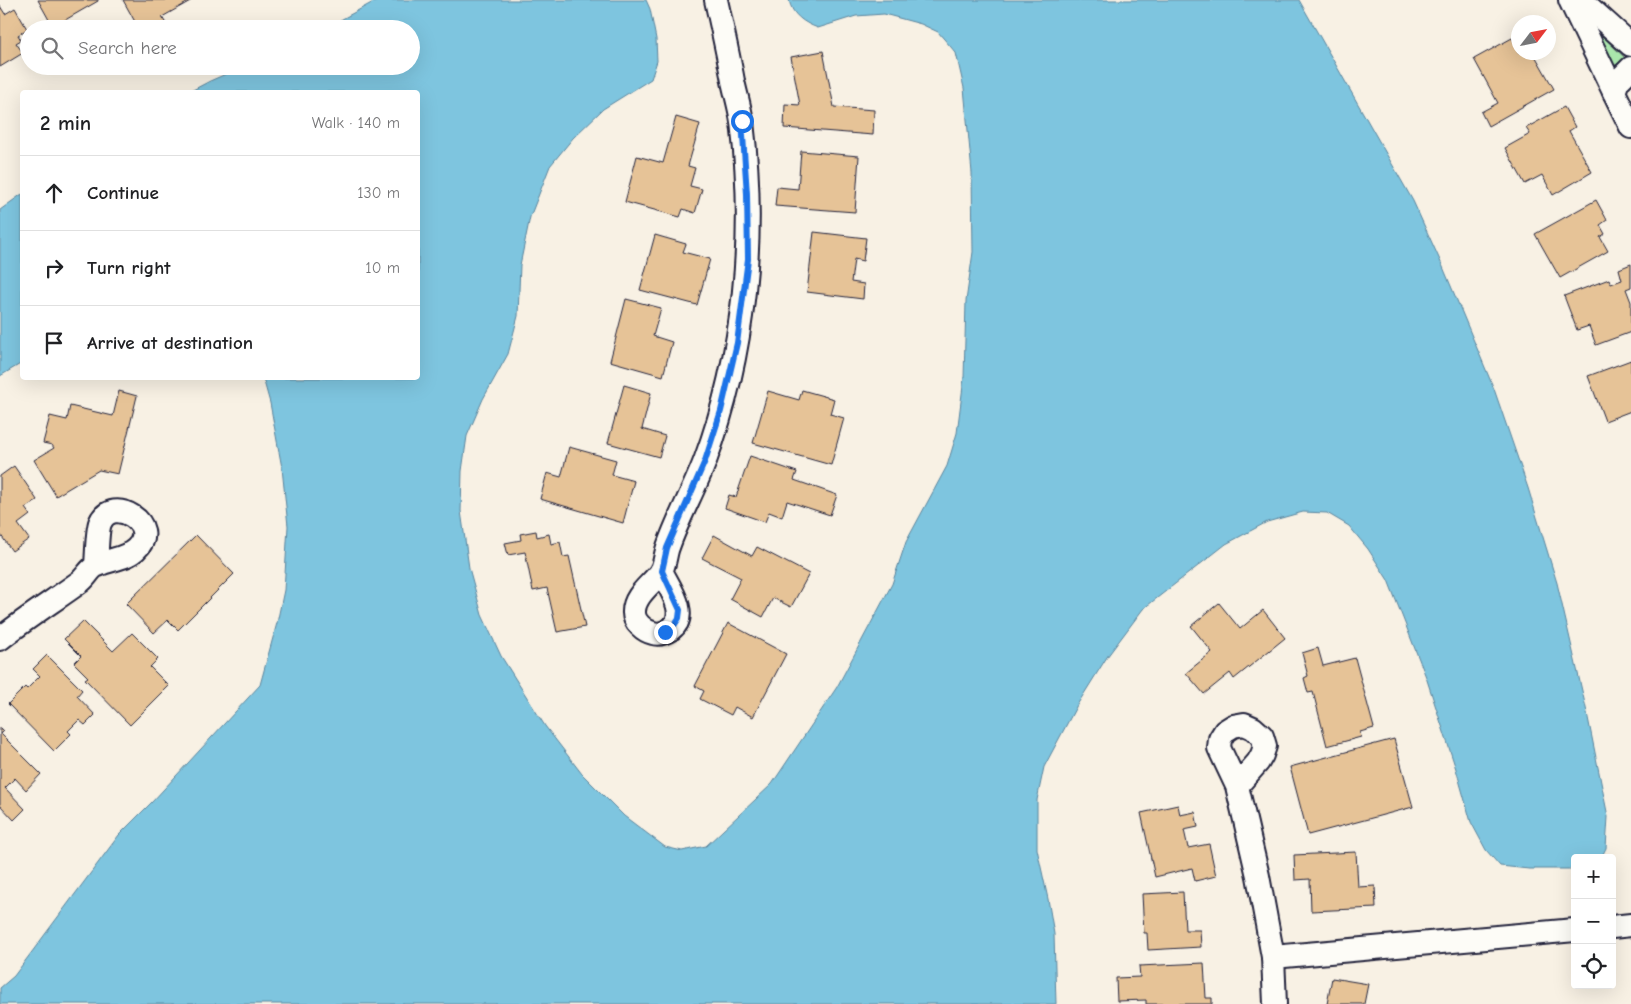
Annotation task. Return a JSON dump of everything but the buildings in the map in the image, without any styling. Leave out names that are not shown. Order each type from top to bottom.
[{"type":"street","points":[[662,571],[667,548],[705,461],[721,411],[737,343],[748,259],[747,194],[742,121],[716,0]]},
{"type":"street","points":[[1570,0],[1631,127]]},
{"type":"street","points":[[1581,0],[1631,45]]},
{"type":"street","points":[[1614,92],[1618,81],[1631,68]]},
{"type":"street","points":[[0,639],[84,579],[96,565]]},
{"type":"street","points":[[1238,786],[1258,876],[1273,957],[1275,1004]]},
{"type":"street","points":[[1616,927],[1631,925]]},
{"type":"street","points":[[1273,957],[1571,930]]},
{"type":"green space","points":[[1589,23],[1626,59],[1610,68]]},
{"type":"water","points":[[377,0],[646,0],[650,9],[656,39],[657,61],[651,79],[603,109],[573,138],[550,166],[530,217],[520,265],[518,316],[508,354],[483,399],[467,436],[462,471],[461,511],[469,568],[482,615],[501,656],[545,726],[582,774],[624,816],[665,847],[682,851],[706,846],[772,784],[837,687],[892,584],[906,542],[947,466],[957,433],[964,378],[966,301],[973,252],[972,173],[964,88],[956,53],[938,32],[921,24],[884,14],[856,16],[818,28],[799,18],[789,0],[1299,0],[1413,201],[1494,389],[1528,488],[1557,583],[1586,708],[1608,817],[1606,848],[1603,854],[1571,854],[1571,869],[1529,869],[1500,866],[1486,850],[1471,822],[1426,677],[1388,580],[1368,549],[1349,526],[1327,513],[1303,512],[1267,522],[1226,544],[1143,609],[1107,657],[1077,705],[1044,767],[1037,800],[1037,849],[1054,934],[1056,1004],[0,1004],[0,988],[14,976],[119,835],[260,685],[284,590],[288,526],[282,468],[270,403],[264,380],[420,380],[420,90],[193,90],[224,75],[420,75],[420,20],[340,20]]},
{"type":"water","points":[[20,195],[20,364],[0,376],[0,210]]},
{"type":"route","points":[[665,632],[673,627],[679,618],[680,610],[662,571],[667,548],[705,461],[721,411],[737,343],[748,259],[747,194],[742,121]]}]
